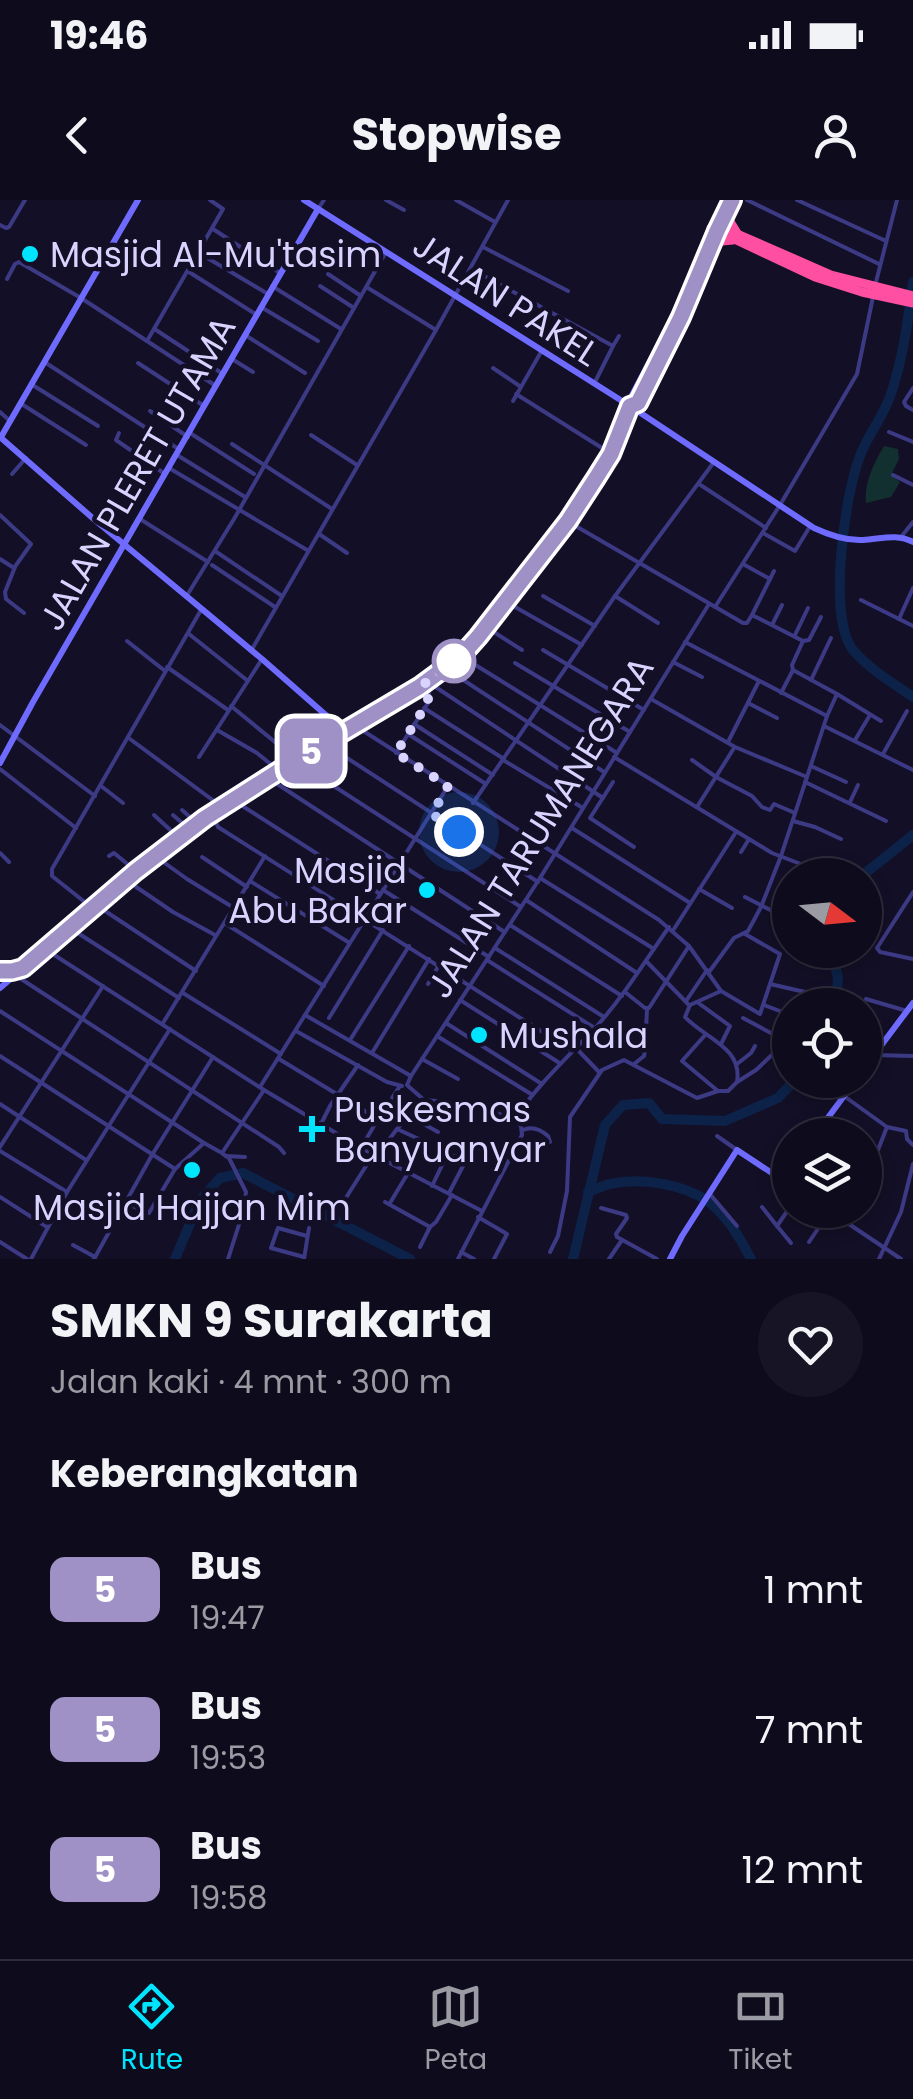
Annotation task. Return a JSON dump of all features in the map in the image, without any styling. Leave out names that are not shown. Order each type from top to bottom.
[{"type":"highway","points":[[729,203],[730,220],[737,236]]},
{"type":"highway","points":[[715,227],[814,277],[913,300]]},
{"type":"highway","points":[[710,247],[737,236]]},
{"type":"street","points":[[0,225],[10,227],[25,200]]},
{"type":"street","points":[[138,200],[0,438],[344,731]]},
{"type":"street","points":[[210,200],[223,208]]},
{"type":"street","points":[[148,341],[228,200]]},
{"type":"street","name":"JALAN PAKEL","points":[[304,200],[630,406],[810,526],[856,540],[901,537]]},
{"type":"street","points":[[318,209],[324,200]]},
{"type":"street","points":[[386,200],[404,210]]},
{"type":"street","points":[[456,200],[495,222]]},
{"type":"street","points":[[471,208],[476,200]]},
{"type":"street","points":[[251,651],[508,200]]},
{"type":"street","points":[[747,200],[879,264]]},
{"type":"street","points":[[797,200],[886,241]]},
{"type":"street","name":"JALAN TARUMANEGARA","points":[[361,1148],[539,880],[685,642],[743,564],[860,369],[879,264],[897,200]]},
{"type":"street","points":[[678,315],[729,203]]},
{"type":"street","name":"JALAN PLERET UTAMA","points":[[0,763],[318,209]]},
{"type":"street","points":[[1,985],[136,871],[205,819],[461,656],[568,521],[611,454],[630,400],[678,315],[710,247],[715,227]]},
{"type":"street","points":[[211,228],[280,273]]},
{"type":"street","points":[[482,246],[568,291]]},
{"type":"street","points":[[198,252],[342,329]]},
{"type":"street","points":[[186,597],[210,563],[386,252]]},
{"type":"street","points":[[7,279],[14,264],[20,262],[216,386]]},
{"type":"street","points":[[470,268],[613,346]]},
{"type":"street","points":[[188,271],[318,340]]},
{"type":"street","points":[[328,274],[361,296]]},
{"type":"street","points":[[320,286],[354,308]]},
{"type":"street","points":[[368,288],[436,330]]},
{"type":"street","points":[[154,329],[223,374]]},
{"type":"street","points":[[246,335],[305,373]]},
{"type":"street","points":[[594,384],[619,336]]},
{"type":"street","points":[[541,352],[515,398],[611,454]]},
{"type":"street","points":[[232,359],[254,372]]},
{"type":"street","points":[[44,362],[245,497]]},
{"type":"street","points":[[138,363],[204,406]]},
{"type":"street","points":[[493,368],[520,386]]},
{"type":"street","points":[[31,384],[98,426]]},
{"type":"street","points":[[913,388],[904,402],[913,410]]},
{"type":"street","points":[[20,403],[86,446]]},
{"type":"street","points":[[0,412],[10,421]]},
{"type":"street","points":[[150,412],[254,474]]},
{"type":"street","points":[[890,432],[913,442]]},
{"type":"street","points":[[119,433],[117,441],[308,551]]},
{"type":"street","points":[[311,435],[357,465]]},
{"type":"street","points":[[232,444],[332,509]]},
{"type":"street","points":[[12,474],[26,458]]},
{"type":"street","points":[[473,802],[638,563],[714,462]]},
{"type":"street","points":[[893,475],[913,485]]},
{"type":"street","points":[[698,484],[794,551],[810,526]]},
{"type":"street","points":[[1,517],[30,542],[5,595],[24,614]]},
{"type":"street","points":[[140,519],[276,607]]},
{"type":"street","points":[[568,521],[745,624],[774,571]]},
{"type":"street","points":[[913,522],[901,537],[913,542]]},
{"type":"street","points":[[319,534],[347,553]]},
{"type":"street","points":[[216,551],[282,596]]},
{"type":"street","points":[[0,559],[15,567]]},
{"type":"street","points":[[743,564],[770,579]]},
{"type":"street","points":[[899,619],[913,588]]},
{"type":"street","points":[[543,596],[595,626]]},
{"type":"street","points":[[615,596],[658,623]]},
{"type":"street","points":[[861,600],[913,626]]},
{"type":"street","points":[[506,602],[582,645]]},
{"type":"street","points":[[772,624],[782,605]]},
{"type":"street","points":[[794,636],[808,608]]},
{"type":"street","points":[[196,971],[94,906],[51,873],[201,610]]},
{"type":"street","points":[[752,615],[803,641],[809,640],[821,617]]},
{"type":"street","points":[[486,627],[522,650]]},
{"type":"street","points":[[187,633],[248,681]]},
{"type":"street","points":[[811,680],[831,638]]},
{"type":"street","points":[[127,640],[414,840],[521,907]]},
{"type":"street","points":[[781,692],[803,641]]},
{"type":"street","points":[[685,642],[827,716]]},
{"type":"street","points":[[543,650],[644,710]]},
{"type":"street","points":[[461,656],[696,808],[786,858]]},
{"type":"street","points":[[199,758],[262,659]]},
{"type":"street","points":[[674,662],[702,677]]},
{"type":"street","points":[[514,663],[630,732]]},
{"type":"street","points":[[445,668],[605,772]]},
{"type":"street","points":[[793,670],[880,722]]},
{"type":"street","points":[[728,742],[759,681]]},
{"type":"street","points":[[396,753],[430,696],[425,682]]},
{"type":"street","points":[[425,682],[603,798]]},
{"type":"street","points":[[738,1082],[738,1064],[720,1044],[686,1020],[685,1014],[708,971],[734,938],[745,934],[761,906],[837,694]]},
{"type":"street","points":[[651,698],[734,746],[886,821]]},
{"type":"street","points":[[748,703],[777,718]]},
{"type":"street","points":[[424,708],[584,808]]},
{"type":"street","points":[[884,754],[907,711]]},
{"type":"street","points":[[856,740],[870,715]]},
{"type":"street","points":[[414,724],[493,775]]},
{"type":"street","points":[[0,725],[95,796]]},
{"type":"street","points":[[354,725],[671,929],[689,946],[721,991],[760,1014]]},
{"type":"street","points":[[824,726],[913,770]]},
{"type":"street","points":[[215,729],[279,771]]},
{"type":"street","points":[[408,734],[486,784]]},
{"type":"street","points":[[128,738],[222,807]]},
{"type":"street","points":[[324,743],[432,814],[654,949]]},
{"type":"street","points":[[696,808],[734,746]]},
{"type":"street","points":[[692,760],[752,796],[762,808],[770,810],[774,804],[796,813]]},
{"type":"street","points":[[0,763],[76,828]]},
{"type":"street","points":[[811,766],[846,782]]},
{"type":"street","points":[[268,778],[505,932]]},
{"type":"street","points":[[613,782],[590,818],[634,847]]},
{"type":"street","points":[[850,802],[858,785]]},
{"type":"street","points":[[101,786],[123,803]]},
{"type":"street","points":[[226,1156],[279,1056],[448,786]]},
{"type":"street","points":[[233,800],[595,1028]]},
{"type":"street","points":[[182,810],[205,819],[573,1049],[600,1073]]},
{"type":"street","points":[[173,815],[190,830]]},
{"type":"street","points":[[154,816],[179,838]]},
{"type":"street","points":[[793,820],[841,839]]},
{"type":"street","points":[[572,828],[690,903]]},
{"type":"street","points":[[514,1120],[560,1062],[624,994],[736,832]]},
{"type":"street","points":[[741,852],[748,839]]},
{"type":"street","points":[[0,853],[9,862]]},
{"type":"street","points":[[109,856],[114,853],[136,871]]},
{"type":"street","points":[[156,856],[234,908]]},
{"type":"street","points":[[162,1025],[265,856]]},
{"type":"street","points":[[202,858],[350,943]]},
{"type":"street","points":[[126,880],[216,936]]},
{"type":"street","points":[[698,889],[732,908]]},
{"type":"street","points":[[913,893],[877,948],[913,959]]},
{"type":"street","points":[[745,897],[772,911]]},
{"type":"street","points":[[526,900],[637,973]]},
{"type":"street","points":[[224,924],[324,986]]},
{"type":"street","points":[[510,925],[647,1010]]},
{"type":"street","points":[[70,928],[378,1119]]},
{"type":"street","points":[[329,1018],[382,930]]},
{"type":"street","points":[[745,934],[779,952],[755,1026]]},
{"type":"street","points":[[350,1040],[409,946]]},
{"type":"street","points":[[637,1066],[645,1051],[647,1010],[689,946]]},
{"type":"street","points":[[495,948],[604,1017]]},
{"type":"street","points":[[45,950],[262,1089],[480,1214],[507,1234],[494,1259]]},
{"type":"street","points":[[372,1054],[429,959]]},
{"type":"street","points":[[646,961],[688,1003]]},
{"type":"street","points":[[428,984],[439,965]]},
{"type":"street","points":[[0,971],[23,968]]},
{"type":"street","points":[[15,974],[282,1150]]},
{"type":"street","points":[[770,984],[786,988]]},
{"type":"street","points":[[67,1192],[0,1149],[103,986]]},
{"type":"street","points":[[688,1003],[721,991]]},
{"type":"street","points":[[460,1000],[560,1062]]},
{"type":"street","points":[[696,1002],[731,1027],[720,1044]]},
{"type":"street","points":[[882,1002],[911,1007],[882,1045]]},
{"type":"street","points":[[764,1005],[772,1008]]},
{"type":"street","points":[[0,1011],[204,1143],[226,1156],[245,1157]]},
{"type":"street","points":[[305,1015],[412,1076]]},
{"type":"street","points":[[743,1018],[772,1034]]},
{"type":"street","points":[[446,1024],[542,1084]]},
{"type":"street","points":[[0,1242],[29,1259],[86,1160],[170,1030]]},
{"type":"street","points":[[295,1031],[424,1100],[476,1104],[514,1120],[522,1130]]},
{"type":"street","points":[[706,1034],[682,1060],[718,1091]]},
{"type":"street","points":[[437,1036],[532,1095]]},
{"type":"street","points":[[738,1064],[755,1046]]},
{"type":"street","points":[[550,1252],[558,1236],[567,1191],[569,1119],[600,1073],[619,1061],[637,1066],[696,1098],[728,1091],[772,1054]]},
{"type":"street","points":[[882,1055],[913,1056]]},
{"type":"street","points":[[0,1056],[175,1169]]},
{"type":"street","points":[[73,1245],[95,1258],[152,1154],[213,1057]]},
{"type":"street","points":[[422,1059],[458,1079]]},
{"type":"street","points":[[321,1124],[358,1065]]},
{"type":"street","points":[[827,1118],[842,1098]]},
{"type":"street","points":[[847,1098],[887,1127],[906,1131],[913,1145]]},
{"type":"street","points":[[342,1204],[374,1156],[424,1100]]},
{"type":"street","points":[[0,1104],[86,1160]]},
{"type":"street","points":[[409,1116],[438,1132]]},
{"type":"street","points":[[882,1140],[887,1127]]},
{"type":"street","points":[[398,1129],[420,1140]]},
{"type":"street","points":[[522,1130],[537,1129],[550,1142]]},
{"type":"street","points":[[458,1259],[522,1130]]},
{"type":"street","points":[[717,1136],[772,1173]]},
{"type":"street","points":[[125,1203],[149,1213],[175,1169],[204,1143]]},
{"type":"street","points":[[478,1147],[507,1163]]},
{"type":"street","points":[[670,1259],[737,1150]]},
{"type":"street","points":[[420,1247],[464,1162],[448,1153],[432,1186]]},
{"type":"street","points":[[226,1156],[246,1190],[228,1259]]},
{"type":"street","points":[[879,1259],[901,1212],[913,1164]]},
{"type":"street","points":[[408,1173],[387,1203],[430,1226]]},
{"type":"street","points":[[708,1194],[737,1226]]},
{"type":"street","points":[[0,1197],[46,1227]]},
{"type":"street","points":[[762,1207],[772,1220]]},
{"type":"street","points":[[601,1208],[627,1216],[617,1237],[657,1259]]},
{"type":"street","points":[[307,1236],[278,1228],[271,1248],[304,1258],[307,1236],[308,1228]]},
{"type":"street","points":[[779,1228],[791,1243]]},
{"type":"street","points":[[809,1242],[818,1228]]},
{"type":"street","points":[[856,1228],[901,1259]]},
{"type":"street","points":[[608,1259],[622,1240]]},
{"type":"street","points":[[461,1252],[474,1259]]},
{"type":"green space","points":[[884,446],[898,449],[899,459],[891,475],[900,482],[891,497],[866,503],[868,481]]},
{"type":"waterway","points":[[913,282],[905,339],[891,394],[854,474],[844,525],[840,584],[845,634],[853,650],[913,697]]},
{"type":"waterway","points":[[882,860],[913,835]]},
{"type":"waterway","points":[[835,968],[837,988]]},
{"type":"waterway","points":[[573,1259],[605,1125],[623,1105],[649,1103],[662,1119],[725,1121],[778,1098]]},
{"type":"waterway","points":[[175,1259],[200,1200],[220,1178],[243,1173],[410,1259]]},
{"type":"waterway","points":[[588,1192],[635,1181],[687,1191],[722,1214],[751,1259]]},
{"type":"bus line","name":"5","points":[[0,971],[23,968],[205,818],[419,687],[461,656],[568,521],[601,472],[630,406],[638,403],[681,317],[732,200]]},
{"type":"place","name":"Masjid Al-Mu'tasim","points":[[30,254]]},
{"type":"place","name":"Masjid Abu Bakar","points":[[427,890]]},
{"type":"place","name":"Mushala","points":[[479,1035]]},
{"type":"place","name":"Puskesmas Banyuanyar","points":[[312,1129]]},
{"type":"place","name":"Masjid Hajjan Mim","points":[[192,1170]]},
{"type":"route","points":[[454,661],[424,684],[430,696],[428,702],[396,753],[448,786],[432,814],[459,832]]}]
